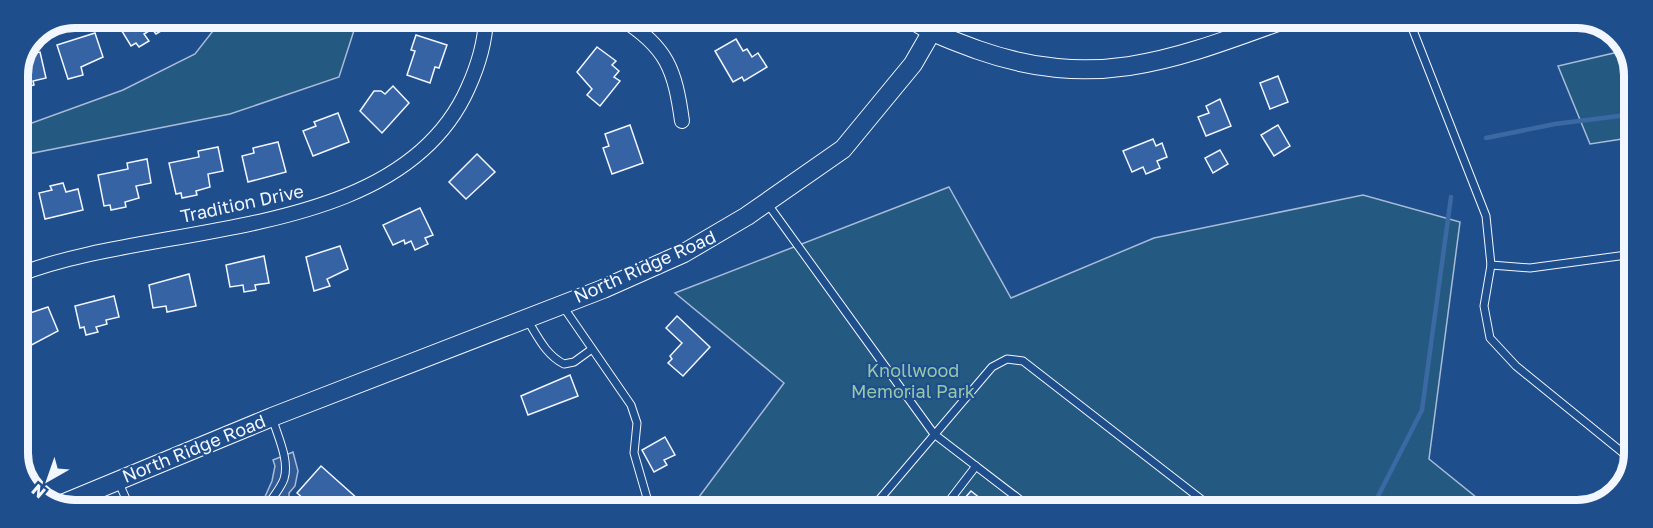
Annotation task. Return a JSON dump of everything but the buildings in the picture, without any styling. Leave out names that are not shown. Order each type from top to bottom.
[{"type":"street","name":"Tradition Drive","points":[[29,271],[94,252],[271,220],[309,209],[387,176],[423,149],[454,113],[478,64],[484,29]]},
{"type":"street","points":[[634,29],[663,53],[677,88],[682,121]]},
{"type":"street","name":"North Ridge Road","points":[[72,499],[272,417],[562,304],[684,253],[767,202],[843,149],[890,95],[913,64],[933,29]]},
{"type":"street","points":[[942,29],[1021,62],[1086,70],[1138,66],[1175,58],[1257,29]]},
{"type":"lane","points":[[1413,29],[1479,192],[1486,216],[1491,265],[1484,306],[1490,338],[1516,366],[1624,454]]},
{"type":"lane","points":[[767,202],[934,434],[1020,500]]},
{"type":"lane","points":[[1491,265],[1530,268],[1624,255]]},
{"type":"lane","points":[[562,304],[631,405],[637,423],[634,453],[647,498]]},
{"type":"lane","points":[[526,318],[545,349],[554,359],[564,364],[574,362],[592,349]]},
{"type":"lane","points":[[880,500],[992,367],[1007,359],[1023,361],[1200,500]]},
{"type":"lane","points":[[270,500],[284,480],[286,472],[285,459],[272,417]]},
{"type":"lane","points":[[950,500],[976,466]]},
{"type":"lane","points":[[118,480],[127,500]]},
{"type":"lane","points":[[1011,500],[1014,496]]},
{"type":"green space","points":[[214,29],[354,29],[339,77],[230,114],[29,154],[29,124],[123,90],[195,54]]},
{"type":"green space","points":[[1618,52],[1624,73],[1624,139],[1590,144],[1558,66]]},
{"type":"green space","name":"Knollwood Memorial Park","points":[[949,187],[1011,298],[1154,238],[1363,195],[1460,222],[1429,459],[1480,500],[697,500],[784,383],[675,293]]},
{"type":"shaded area","points":[[293,452],[298,471],[295,486],[289,493],[289,500],[264,500],[272,481],[275,466],[273,460]]},
{"type":"waterway","points":[[1486,138],[1555,124],[1624,115]]},
{"type":"waterway","points":[[1376,500],[1422,410],[1451,197]]}]
